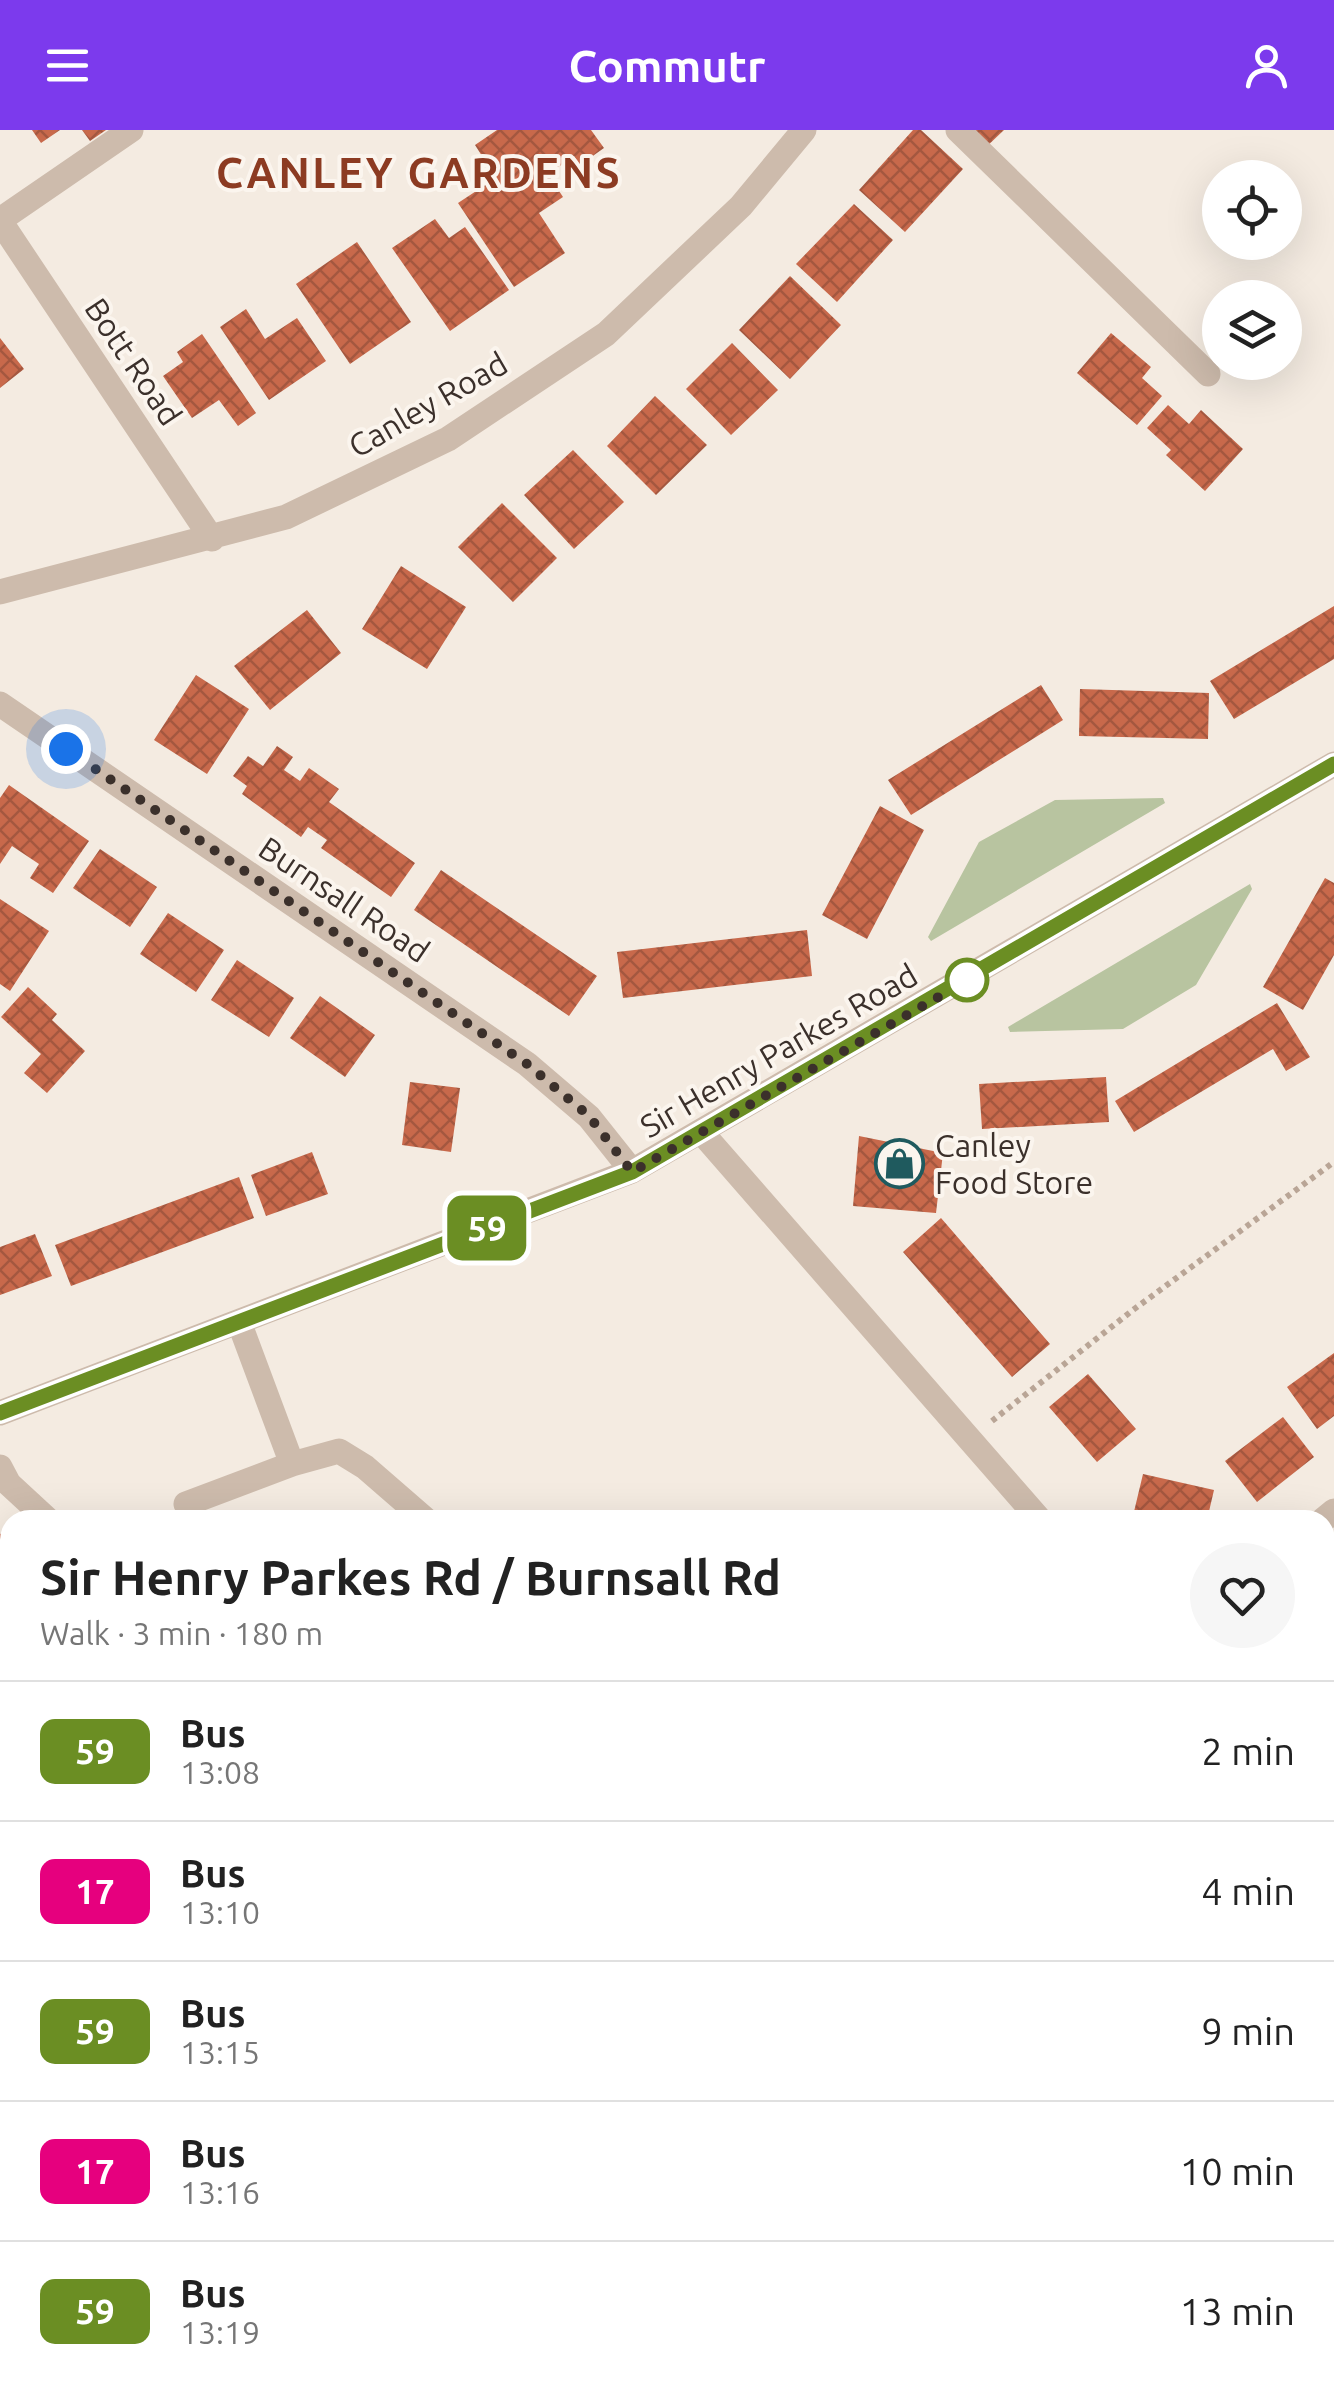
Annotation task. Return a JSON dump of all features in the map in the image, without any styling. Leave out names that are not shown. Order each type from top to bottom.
[{"type":"street","points":[[0,220],[131,130]]},
{"type":"street","name":"Canley Road","points":[[0,592],[286,517],[448,438],[606,334],[742,206],[804,130]]},
{"type":"street","points":[[958,130],[1202,368]]},
{"type":"street","name":"Bott Road","points":[[0,220],[212,539]]},
{"type":"street","name":"Burnsall Road","points":[[0,704],[527,1064],[589,1116],[632,1172]]},
{"type":"street","name":"Sir Henry Parkes Road","points":[[0,1413],[632,1172],[704,1134],[1334,764]]},
{"type":"street","points":[[704,1134],[1032,1510]]},
{"type":"street","points":[[239,1322],[292,1464]]},
{"type":"street","points":[[186,1504],[292,1464],[339,1451],[365,1467],[414,1510]]},
{"type":"street","points":[[0,1467],[8,1484],[37,1510]]},
{"type":"path","points":[[972,1437],[1133,1310],[1334,1162]]},
{"type":"green space","points":[[1163,798],[1165,803],[931,941],[928,937],[979,842],[1055,800]]},
{"type":"green space","points":[[1250,884],[1252,889],[1196,985],[1123,1029],[1010,1032],[1008,1027]]},
{"type":"building","points":[[32,130],[60,130],[41,143]]},
{"type":"building","points":[[82,130],[106,130],[90,141]]},
{"type":"building","points":[[497,130],[591,130],[604,148],[580,165],[574,156],[548,174],[563,197],[539,213],[565,253],[514,287],[458,203],[496,178],[475,145]]},
{"type":"building","points":[[913,130],[921,130],[963,169],[905,232],[859,190]]},
{"type":"building","points":[[963,130],[1004,130],[983,150]]},
{"type":"building","points":[[854,204],[893,240],[837,302],[796,264]]},
{"type":"building","points":[[435,219],[449,238],[465,227],[509,290],[450,331],[392,248]]},
{"type":"building","points":[[357,242],[411,322],[350,364],[296,284]]},
{"type":"building","points":[[790,276],[841,325],[790,379],[739,330]]},
{"type":"building","points":[[246,309],[265,339],[297,318],[326,361],[269,400],[220,327]]},
{"type":"building","points":[[1111,333],[1151,367],[1142,378],[1162,396],[1137,425],[1077,373]]},
{"type":"building","points":[[202,334],[256,413],[238,426],[219,400],[192,418],[163,376],[183,362],[177,352]]},
{"type":"building","points":[[0,338],[24,369],[0,388]]},
{"type":"building","points":[[732,343],[778,390],[731,435],[686,389]]},
{"type":"building","points":[[655,396],[707,445],[656,495],[607,446]]},
{"type":"building","points":[[1168,405],[1189,424],[1201,410],[1243,449],[1205,491],[1166,455],[1171,450],[1147,428]]},
{"type":"building","points":[[573,450],[624,502],[574,549],[524,495]]},
{"type":"building","points":[[502,503],[557,558],[513,602],[458,547]]},
{"type":"building","points":[[401,566],[466,607],[427,669],[362,629]]},
{"type":"building","points":[[1334,606],[1334,659],[1234,719],[1210,681]]},
{"type":"building","points":[[307,610],[341,653],[270,710],[234,666]]},
{"type":"building","points":[[196,675],[249,709],[207,774],[154,740]]},
{"type":"building","points":[[1041,685],[1063,720],[911,815],[888,780]]},
{"type":"building","points":[[1080,689],[1209,693],[1208,739],[1079,736]]},
{"type":"building","points":[[277,746],[293,757],[284,770],[300,781],[309,768],[339,789],[329,802],[415,863],[391,897],[321,848],[327,840],[308,827],[301,837],[242,794],[247,786],[233,776],[248,756],[263,766]]},
{"type":"building","points":[[9,785],[89,841],[53,893],[30,878],[39,864],[12,846],[0,864],[0,798]]},
{"type":"building","points":[[880,806],[924,830],[867,939],[822,915]]},
{"type":"building","points":[[100,849],[157,887],[130,927],[73,888]]},
{"type":"building","points":[[441,870],[597,976],[569,1016],[414,910]]},
{"type":"building","points":[[1325,878],[1334,883],[1334,955],[1303,1010],[1263,987]]},
{"type":"building","points":[[0,899],[49,931],[10,991],[0,984]]},
{"type":"building","points":[[168,913],[224,950],[196,992],[140,954]]},
{"type":"building","points":[[807,930],[812,976],[623,998],[617,952]]},
{"type":"building","points":[[237,960],[294,998],[269,1037],[211,1000]]},
{"type":"building","points":[[28,987],[57,1014],[52,1020],[85,1051],[47,1093],[24,1073],[41,1054],[1,1017]]},
{"type":"building","points":[[320,996],[375,1035],[345,1077],[290,1038]]},
{"type":"building","points":[[1277,1003],[1310,1057],[1286,1071],[1273,1049],[1134,1132],[1115,1101]]},
{"type":"building","points":[[1106,1077],[1109,1122],[982,1129],[979,1084]]},
{"type":"building","points":[[410,1082],[460,1088],[451,1152],[402,1145]]},
{"type":"building","points":[[859,1136],[943,1153],[936,1213],[853,1206]]},
{"type":"building","points":[[312,1152],[328,1194],[266,1216],[251,1175]]},
{"type":"building","points":[[239,1177],[254,1218],[71,1286],[55,1245]]},
{"type":"building","points":[[941,1218],[1050,1344],[1012,1377],[903,1252]]},
{"type":"building","points":[[35,1234],[52,1276],[0,1295],[0,1247]]},
{"type":"building","points":[[1334,1353],[1334,1416],[1317,1429],[1287,1387]]},
{"type":"building","points":[[1088,1374],[1136,1429],[1097,1462],[1049,1407]]},
{"type":"building","points":[[1283,1417],[1314,1457],[1257,1502],[1225,1461]]},
{"type":"building","points":[[1143,1474],[1214,1490],[1209,1510],[1134,1510]]},
{"type":"bus line","name":"59","points":[[0,1413],[632,1172],[704,1134],[1334,764]]},
{"type":"place","name":"Canley Food Store","points":[[900,1164]]},
{"type":"district","name":"CANLEY GARDENS","points":[[419,173]]},
{"type":"route","points":[[66,749],[527,1064],[589,1116],[632,1172],[977,975],[967,980]]}]
